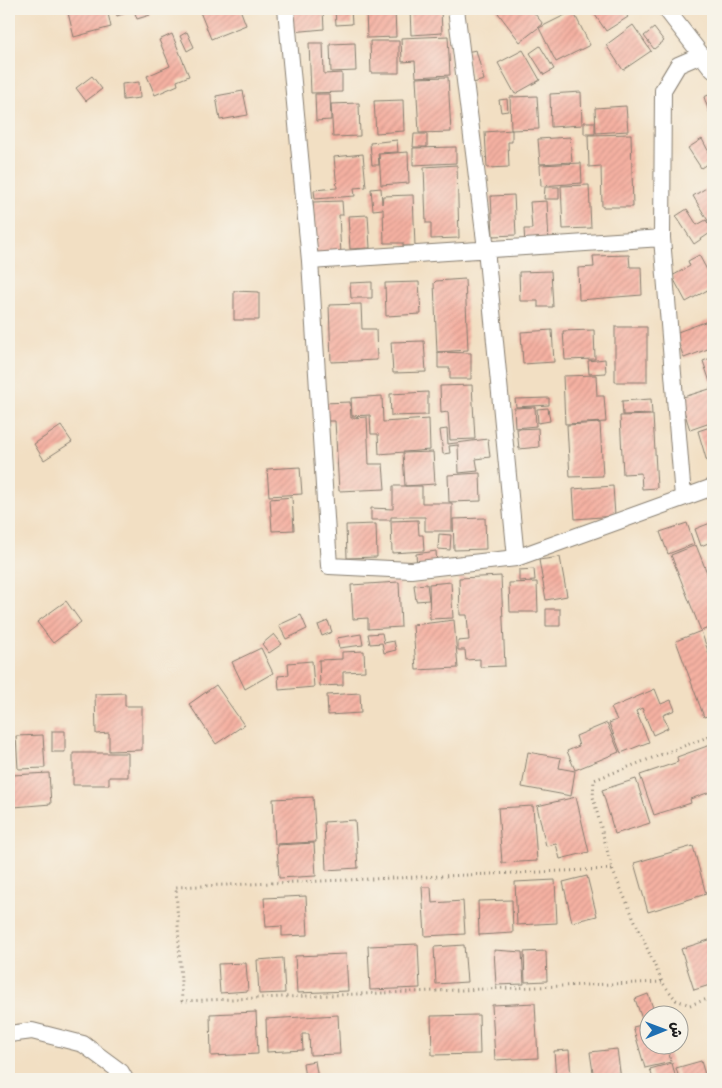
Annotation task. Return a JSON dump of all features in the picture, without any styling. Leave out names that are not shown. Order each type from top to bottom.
[{"type":"street","points":[[286,9],[310,261],[330,566],[411,570],[516,558],[713,487]]},
{"type":"street","points":[[456,9],[486,250],[516,558]]},
{"type":"street","points":[[666,9],[713,70]]},
{"type":"street","points":[[683,497],[662,238],[663,90],[678,66],[701,55]]},
{"type":"street","points":[[310,261],[662,238]]},
{"type":"street","points":[[9,1034],[32,1031],[83,1044],[121,1072],[125,1079]]},
{"type":"path","points":[[713,735],[594,780],[593,797],[612,869],[662,982],[676,1000],[690,1005],[713,998]]},
{"type":"path","points":[[612,869],[176,887],[182,1001],[662,982]]},
{"type":"building","points":[[67,9],[90,9],[91,12],[107,9],[111,27],[74,37]]},
{"type":"building","points":[[115,9],[148,9],[150,15],[137,19],[134,10],[117,16]]},
{"type":"building","points":[[209,9],[240,9],[246,25],[211,39],[200,12]]},
{"type":"building","points":[[291,9],[323,9],[324,29],[292,32]]},
{"type":"building","points":[[335,9],[351,9],[352,24],[336,25]]},
{"type":"building","points":[[366,9],[395,9],[396,37],[367,38]]},
{"type":"building","points":[[410,9],[441,9],[442,33],[411,35]]},
{"type":"building","points":[[495,9],[531,9],[543,24],[520,42]]},
{"type":"building","points":[[591,9],[622,9],[628,17],[606,31]]},
{"type":"building","points":[[573,11],[590,45],[556,62],[539,28]]},
{"type":"building","points":[[633,25],[651,51],[623,70],[606,45]]},
{"type":"building","points":[[654,28],[664,41],[654,49],[644,36]]},
{"type":"building","points":[[187,32],[194,47],[187,51],[180,36]]},
{"type":"building","points":[[172,34],[189,76],[177,81],[178,85],[155,95],[147,76],[170,66],[159,40]]},
{"type":"building","points":[[448,36],[450,75],[416,77],[415,61],[402,62],[401,38]]},
{"type":"building","points":[[370,41],[399,41],[399,73],[371,73]]},
{"type":"building","points":[[309,43],[323,43],[324,74],[342,73],[342,92],[311,93]]},
{"type":"building","points":[[355,43],[356,71],[331,72],[330,44]]},
{"type":"building","points":[[540,46],[554,69],[544,75],[530,53]]},
{"type":"building","points":[[476,50],[484,80],[473,83],[466,52]]},
{"type":"building","points":[[523,50],[540,80],[515,94],[498,63]]},
{"type":"building","points":[[92,76],[102,89],[86,101],[76,88]]},
{"type":"building","points":[[448,77],[451,132],[419,133],[416,78]]},
{"type":"building","points":[[139,82],[140,98],[123,100],[122,84]]},
{"type":"building","points":[[243,91],[248,115],[220,120],[216,96]]},
{"type":"building","points":[[581,92],[582,125],[551,127],[550,94]]},
{"type":"building","points":[[713,93],[713,110],[709,112],[704,97]]},
{"type":"building","points":[[315,94],[330,94],[331,120],[316,121]]},
{"type":"building","points":[[537,96],[539,129],[511,130],[510,97]]},
{"type":"building","points":[[507,99],[508,111],[501,112],[499,100]]},
{"type":"building","points":[[403,100],[404,131],[376,133],[374,101]]},
{"type":"building","points":[[359,103],[360,136],[333,137],[331,104]]},
{"type":"building","points":[[626,106],[628,131],[596,133],[595,108]]},
{"type":"building","points":[[584,122],[595,122],[595,134],[584,134]]},
{"type":"building","points":[[512,130],[512,142],[508,142],[509,167],[487,168],[485,132]]},
{"type":"building","points":[[414,134],[427,134],[427,147],[413,147]]},
{"type":"building","points":[[631,134],[633,207],[602,207],[601,166],[589,167],[588,135]]},
{"type":"building","points":[[570,137],[572,162],[540,164],[538,139]]},
{"type":"building","points":[[702,139],[713,160],[701,168],[688,148]]},
{"type":"building","points":[[397,140],[398,152],[378,153],[379,165],[372,165],[370,143]]},
{"type":"building","points":[[456,147],[456,163],[413,165],[413,148]]},
{"type":"building","points":[[408,152],[409,183],[381,185],[379,154]]},
{"type":"building","points":[[363,154],[366,187],[354,188],[355,196],[315,199],[314,190],[337,188],[334,157]]},
{"type":"building","points":[[581,163],[582,183],[541,186],[540,165]]},
{"type":"building","points":[[457,165],[459,238],[431,239],[431,223],[426,223],[424,167]]},
{"type":"building","points":[[713,184],[713,222],[710,224],[693,196]]},
{"type":"building","points":[[589,185],[591,228],[563,229],[561,186]]},
{"type":"building","points":[[545,187],[559,187],[559,199],[544,199]]},
{"type":"building","points":[[381,188],[382,204],[383,196],[413,195],[415,246],[403,246],[403,243],[384,243],[383,209],[373,210],[371,189]]},
{"type":"building","points":[[514,195],[516,235],[493,236],[491,196]]},
{"type":"building","points":[[342,201],[343,215],[339,215],[341,256],[316,257],[313,202]]},
{"type":"building","points":[[547,201],[549,244],[525,244],[524,229],[532,229],[530,202]]},
{"type":"building","points":[[687,209],[697,225],[706,220],[713,231],[694,244],[676,216]]},
{"type":"building","points":[[368,215],[370,248],[350,249],[348,216]]},
{"type":"building","points":[[629,255],[630,267],[641,267],[642,295],[579,300],[578,268],[594,267],[593,256]]},
{"type":"building","points":[[699,255],[713,281],[713,287],[686,302],[672,276],[690,266],[688,261]]},
{"type":"building","points":[[551,271],[553,307],[538,307],[538,301],[520,301],[519,272]]},
{"type":"building","points":[[465,279],[468,350],[437,352],[434,283],[436,281]]},
{"type":"building","points":[[372,282],[372,298],[351,298],[350,283]]},
{"type":"building","points":[[419,282],[421,314],[386,316],[385,283]]},
{"type":"building","points":[[234,291],[259,292],[259,320],[234,320]]},
{"type":"building","points":[[361,304],[362,329],[376,329],[377,360],[331,362],[329,305]]},
{"type":"building","points":[[713,319],[713,347],[684,358],[675,333]]},
{"type":"building","points":[[615,327],[647,327],[647,382],[615,382]]},
{"type":"building","points":[[552,330],[554,362],[523,364],[521,332]]},
{"type":"building","points":[[594,330],[595,359],[565,360],[563,331]]},
{"type":"building","points":[[424,341],[426,372],[393,373],[391,342]]},
{"type":"building","points":[[438,352],[471,353],[471,379],[450,379],[450,368],[438,368]]},
{"type":"building","points":[[713,357],[713,381],[710,382],[703,361]]},
{"type":"building","points":[[605,359],[606,373],[589,374],[588,361]]},
{"type":"building","points":[[596,375],[597,396],[604,396],[606,422],[565,424],[563,376]]},
{"type":"building","points":[[472,385],[475,439],[450,440],[448,412],[441,413],[440,386]]},
{"type":"building","points":[[713,388],[713,422],[690,430],[680,398]]},
{"type":"building","points":[[428,392],[428,415],[391,416],[390,394]]},
{"type":"building","points":[[382,396],[383,422],[429,419],[430,450],[379,454],[378,434],[371,434],[370,415],[352,416],[351,398]]},
{"type":"building","points":[[549,398],[549,405],[516,407],[515,399]]},
{"type":"building","points":[[651,399],[652,414],[623,415],[622,401]]},
{"type":"building","points":[[350,402],[351,418],[367,417],[369,464],[383,464],[385,489],[339,491],[335,421],[324,421],[323,403]]},
{"type":"building","points":[[535,407],[536,426],[515,428],[514,408]]},
{"type":"building","points":[[548,408],[550,421],[538,423],[537,409]]},
{"type":"building","points":[[653,415],[657,488],[642,489],[641,473],[623,474],[620,416]]},
{"type":"building","points":[[600,423],[603,476],[570,477],[567,425]]},
{"type":"building","points":[[61,426],[72,442],[44,460],[34,444]]},
{"type":"building","points":[[713,426],[713,460],[707,462],[698,431]]},
{"type":"building","points":[[538,428],[539,447],[519,449],[517,429]]},
{"type":"building","points":[[447,429],[448,444],[488,439],[490,457],[476,459],[478,471],[459,473],[458,445],[449,446],[450,453],[443,454],[440,430]]},
{"type":"building","points":[[433,452],[435,484],[405,486],[403,453]]},
{"type":"building","points":[[300,467],[302,494],[269,496],[267,469]]},
{"type":"building","points":[[480,473],[481,501],[449,502],[448,475]]},
{"type":"building","points":[[393,486],[422,486],[422,503],[452,503],[452,531],[425,531],[425,517],[391,517],[391,520],[371,520],[371,508],[393,509]]},
{"type":"building","points":[[613,486],[615,516],[575,519],[573,489]]},
{"type":"building","points":[[292,497],[294,530],[272,531],[270,499]]},
{"type":"building","points":[[485,518],[486,549],[454,550],[453,519]]},
{"type":"building","points":[[418,520],[419,535],[423,535],[424,551],[392,553],[391,521]]},
{"type":"building","points":[[713,522],[713,541],[701,546],[695,529]]},
{"type":"building","points":[[687,523],[694,544],[668,554],[660,532]]},
{"type":"building","points":[[376,524],[377,557],[347,558],[346,525]]},
{"type":"building","points":[[439,534],[451,535],[450,550],[438,549]]},
{"type":"building","points":[[696,545],[713,588],[713,601],[708,603],[713,618],[713,626],[701,631],[671,555]]},
{"type":"building","points":[[436,551],[437,564],[417,566],[416,554]]},
{"type":"building","points":[[560,557],[567,596],[546,600],[539,560]]},
{"type":"building","points":[[534,569],[535,580],[519,581],[519,570]]},
{"type":"building","points":[[501,576],[505,666],[480,667],[480,659],[466,660],[465,650],[458,650],[458,641],[469,640],[467,615],[460,615],[459,578]]},
{"type":"building","points":[[399,582],[401,627],[368,629],[368,618],[353,619],[351,585]]},
{"type":"building","points":[[451,582],[453,618],[430,619],[429,584]]},
{"type":"building","points":[[537,582],[538,612],[510,612],[509,583]]},
{"type":"building","points":[[427,584],[429,600],[416,601],[414,585]]},
{"type":"building","points":[[66,601],[81,622],[53,643],[37,622]]},
{"type":"building","points":[[546,609],[560,609],[560,626],[546,626]]},
{"type":"building","points":[[301,615],[307,629],[286,639],[279,625]]},
{"type":"building","points":[[454,620],[458,668],[416,670],[413,625]]},
{"type":"building","points":[[328,621],[332,632],[322,636],[318,625]]},
{"type":"building","points":[[701,631],[713,665],[713,714],[704,717],[676,641]]},
{"type":"building","points":[[382,633],[384,643],[394,641],[396,650],[384,653],[382,643],[370,644],[368,634]]},
{"type":"building","points":[[274,634],[282,644],[269,653],[262,644]]},
{"type":"building","points":[[361,634],[363,645],[339,648],[337,638]]},
{"type":"building","points":[[261,648],[273,673],[245,689],[232,662]]},
{"type":"building","points":[[364,651],[365,671],[343,672],[343,685],[320,686],[319,660],[342,659],[342,652]]},
{"type":"building","points":[[312,661],[314,687],[279,690],[278,676],[289,675],[288,663]]},
{"type":"building","points":[[216,685],[244,725],[216,744],[189,704]]},
{"type":"building","points":[[655,689],[661,704],[671,700],[675,710],[663,715],[668,728],[653,735],[642,708],[636,711],[649,742],[621,753],[609,723],[617,720],[611,708]]},
{"type":"building","points":[[125,693],[125,706],[142,706],[142,750],[109,751],[109,733],[96,734],[95,694]]},
{"type":"building","points":[[360,693],[361,713],[328,715],[327,695]]},
{"type":"building","points":[[607,723],[619,752],[575,770],[567,751],[579,746],[576,736]]},
{"type":"building","points":[[52,731],[65,731],[65,752],[52,752]]},
{"type":"building","points":[[43,735],[45,768],[18,769],[16,736]]},
{"type":"building","points":[[710,745],[713,754],[713,791],[690,799],[691,803],[654,815],[640,775],[678,762],[677,757]]},
{"type":"building","points":[[528,752],[561,758],[559,768],[575,771],[571,796],[522,787]]},
{"type":"building","points":[[73,753],[128,753],[128,777],[109,777],[109,785],[73,785]]},
{"type":"building","points":[[49,773],[51,804],[14,807],[12,775]]},
{"type":"building","points":[[636,779],[650,823],[615,834],[602,790]]},
{"type":"building","points":[[313,797],[316,842],[275,844],[273,799]]},
{"type":"building","points":[[576,797],[589,852],[560,859],[556,844],[546,846],[537,806]]},
{"type":"building","points":[[533,806],[537,861],[502,863],[498,808]]},
{"type":"building","points":[[355,820],[358,868],[326,870],[324,822]]},
{"type":"building","points":[[314,843],[316,876],[279,878],[277,845]]},
{"type":"building","points":[[693,846],[706,894],[648,912],[634,863]]},
{"type":"building","points":[[587,876],[597,916],[572,922],[563,882]]},
{"type":"building","points":[[555,880],[557,923],[517,925],[515,882]]},
{"type":"building","points":[[422,887],[431,887],[432,903],[463,901],[465,934],[425,936]]},
{"type":"building","points":[[306,896],[308,935],[282,936],[282,926],[266,927],[264,898]]},
{"type":"building","points":[[512,900],[513,933],[479,935],[478,901]]},
{"type":"building","points":[[712,939],[713,984],[694,990],[681,949]]},
{"type":"building","points":[[418,944],[420,988],[370,990],[368,946]]},
{"type":"building","points":[[464,945],[467,982],[436,984],[434,947]]},
{"type":"building","points":[[494,950],[522,952],[524,984],[496,985]]},
{"type":"building","points":[[546,951],[547,981],[525,982],[524,952]]},
{"type":"building","points":[[346,954],[348,991],[297,993],[295,956]]},
{"type":"building","points":[[283,958],[285,993],[259,994],[257,960]]},
{"type":"building","points":[[246,963],[248,991],[220,993],[218,964]]},
{"type":"building","points":[[648,994],[652,1006],[640,1006],[640,1013],[635,999]]},
{"type":"building","points":[[535,1003],[538,1058],[495,1060],[492,1005]]},
{"type":"building","points":[[256,1012],[258,1054],[211,1056],[210,1014]]},
{"type":"building","points":[[338,1015],[340,1054],[310,1055],[309,1034],[302,1034],[303,1050],[267,1052],[266,1019]]},
{"type":"building","points":[[479,1015],[480,1054],[432,1055],[431,1016]]},
{"type":"building","points":[[640,1025],[640,1051],[633,1027]]},
{"type":"building","points":[[617,1049],[621,1079],[594,1079],[590,1052]]},
{"type":"building","points":[[569,1050],[571,1079],[556,1079],[554,1051]]},
{"type":"building","points":[[641,1056],[670,1056],[671,1062],[645,1068]]},
{"type":"building","points":[[315,1061],[318,1079],[305,1079],[303,1063]]},
{"type":"building","points":[[701,1061],[706,1078],[679,1079],[676,1068]]},
{"type":"building","points":[[672,1063],[676,1079],[653,1079],[650,1069]]}]
